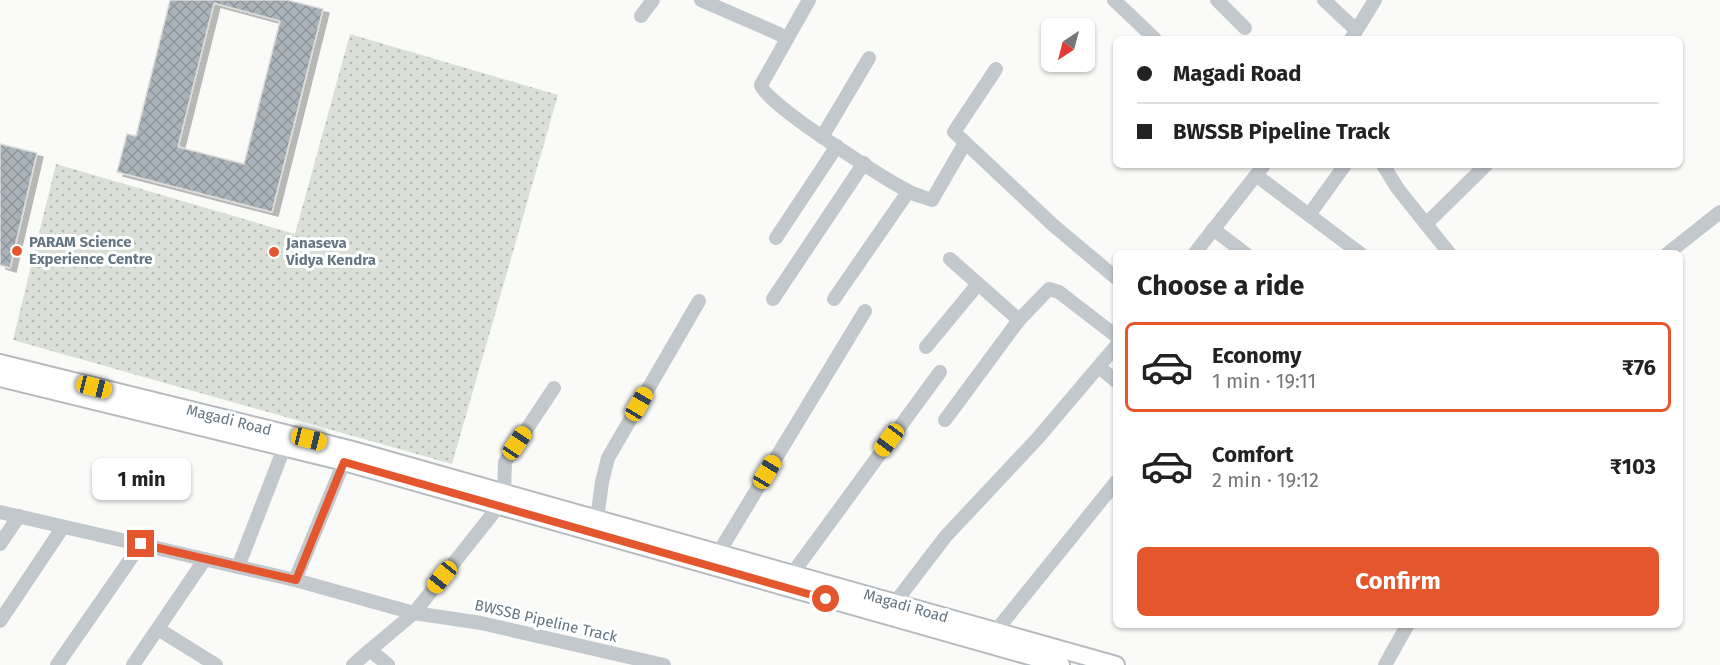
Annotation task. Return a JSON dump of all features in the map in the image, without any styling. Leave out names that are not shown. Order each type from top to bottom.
[{"type":"main road","name":"Magadi Road","points":[[0,363],[349,449],[501,499],[890,609],[995,632],[1116,665]]},
{"type":"main road","name":"Magadi Road","points":[[0,378],[284,448],[597,519],[792,574],[1061,665]]},
{"type":"street","points":[[641,16],[653,0]]},
{"type":"street","points":[[700,0],[779,34]]},
{"type":"street","points":[[809,0],[760,85],[767,98],[822,137],[908,192],[932,200],[965,143]]},
{"type":"street","points":[[1114,0],[1152,36]]},
{"type":"street","points":[[1217,0],[1245,28]]},
{"type":"street","points":[[1324,0],[1353,34],[1375,0]]},
{"type":"street","points":[[822,137],[869,58]]},
{"type":"street","points":[[996,69],[954,132],[1053,225],[1113,275]]},
{"type":"street","points":[[776,238],[837,146]]},
{"type":"street","points":[[773,299],[864,163]]},
{"type":"street","points":[[1309,214],[1343,168]]},
{"type":"street","points":[[1385,168],[1447,250]]},
{"type":"street","points":[[1426,224],[1483,168]]},
{"type":"street","points":[[1197,250],[1261,170],[1309,214],[1355,250]]},
{"type":"street","points":[[834,299],[908,192]]},
{"type":"street","points":[[1672,250],[1720,212]]},
{"type":"street","points":[[1214,229],[1241,250]]},
{"type":"street","points":[[950,259],[1019,320]]},
{"type":"street","points":[[926,347],[978,284]]},
{"type":"street","points":[[945,420],[1019,320],[1048,289],[1059,292],[1113,334]]},
{"type":"street","points":[[597,519],[608,458],[699,301]]},
{"type":"street","points":[[718,552],[864,311]]},
{"type":"street","points":[[890,609],[946,536],[1037,439],[1113,350]]},
{"type":"street","points":[[1099,367],[1113,379]]},
{"type":"street","points":[[792,574],[940,372]]},
{"type":"street","points":[[353,665],[414,613],[501,499],[505,462],[554,388]]},
{"type":"street","points":[[238,567],[284,448]]},
{"type":"street","points":[[296,580],[344,462]]},
{"type":"street","points":[[995,632],[1113,486]]},
{"type":"street","name":"BWSSB Pipeline Track","points":[[0,512],[296,580],[414,613],[481,623],[664,665]]},
{"type":"street","points":[[0,544],[19,516]]},
{"type":"street","points":[[0,621],[63,526]]},
{"type":"street","points":[[57,665],[141,544]]},
{"type":"street","points":[[133,665],[205,559]]},
{"type":"street","points":[[158,628],[216,665]]},
{"type":"street","points":[[1385,665],[1406,628]]},
{"type":"street","points":[[370,650],[388,665]]},
{"type":"shaded area","name":"Janaseva Vidya Kendra","points":[[350,34],[558,95],[452,464],[13,340],[56,164],[295,234]]},
{"type":"building","points":[[170,0],[287,0],[323,9],[272,212],[117,172],[127,134],[136,136]],"holes":[[[214,3],[280,21],[244,164],[178,147]]]},
{"type":"building","points":[[0,144],[37,153],[10,268],[0,265]]},
{"type":"place","name":"PARAM Science Experience Centre","points":[[17,251]]},
{"type":"place","name":"Janaseva Vidya Kendra","points":[[274,252]]},
{"type":"route","points":[[141,544],[296,580],[344,462],[826,599]]}]
